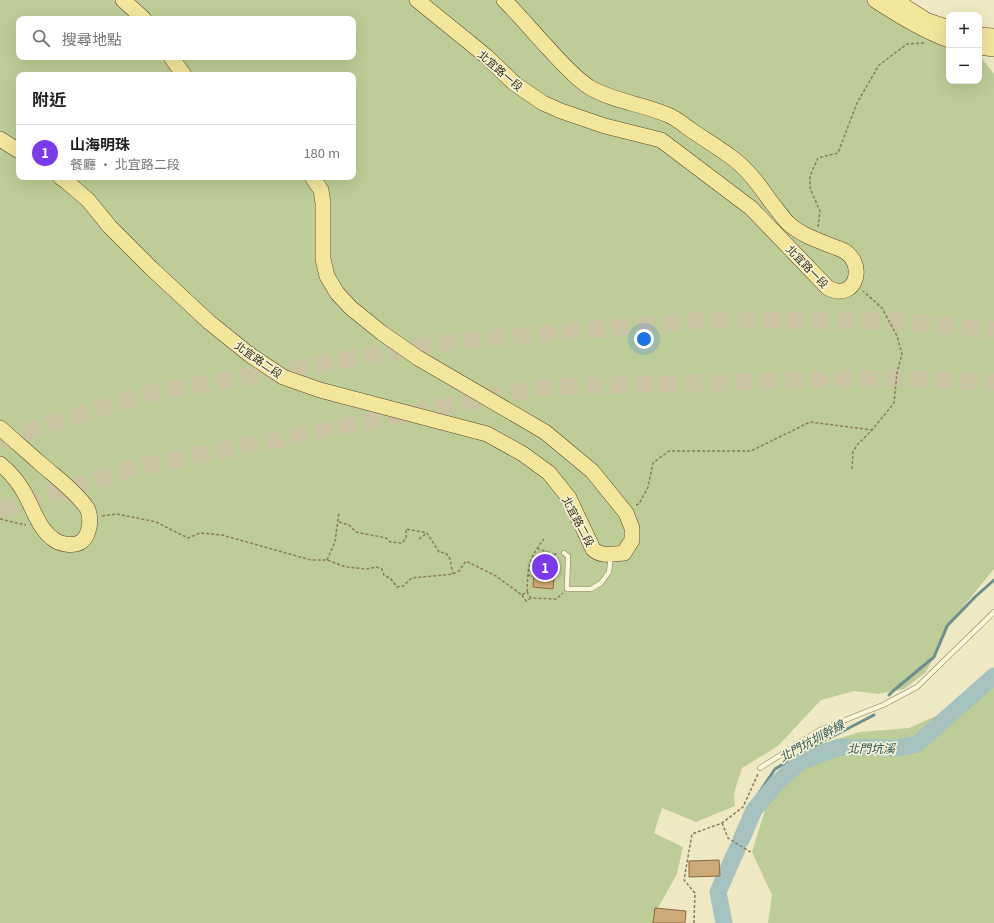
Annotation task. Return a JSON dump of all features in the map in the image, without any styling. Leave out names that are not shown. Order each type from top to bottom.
[{"type":"main road","points":[[123,0],[141,16]]},
{"type":"main road","name":"北宜路一段","points":[[417,0],[486,56],[515,84],[536,99],[561,111],[605,126],[661,140],[687,158],[751,208],[828,288],[835,292],[842,291],[848,289],[854,284],[856,276],[854,258],[844,250],[817,240],[788,223],[761,188],[732,158],[669,115],[609,96],[588,87],[561,62],[504,0]]},
{"type":"main road","points":[[875,0],[930,33],[946,39]]},
{"type":"main road","points":[[895,0],[926,20],[946,27]]},
{"type":"main road","points":[[982,35],[994,36]]},
{"type":"main road","points":[[982,47],[994,48]]},
{"type":"main road","points":[[173,60],[182,72]]},
{"type":"main road","points":[[0,139],[16,149]]},
{"type":"main road","name":"北宜路二段","points":[[65,180],[88,200],[110,227],[151,268],[209,322],[250,355],[283,377],[320,390],[487,434],[523,454],[548,473],[569,498],[593,549],[598,553],[611,555]]},
{"type":"main road","points":[[314,180],[321,190],[323,203],[323,259],[327,276],[337,293],[351,308],[382,333],[418,358],[545,432],[592,471],[626,513],[632,528],[632,540],[624,553],[611,555]]},
{"type":"main road","points":[[0,428],[74,493],[88,510],[90,523],[86,535],[81,542],[70,544],[61,543],[52,539],[44,530],[24,492],[0,464]]},
{"type":"lane","points":[[564,553],[568,556],[567,589],[592,590],[602,583],[609,572],[611,555]]},
{"type":"lane","points":[[760,768],[820,730],[884,704],[917,687],[994,612]]},
{"type":"path","points":[[817,240],[820,211],[810,188],[810,176],[818,158],[838,153],[857,103],[879,65],[907,44],[927,43]]},
{"type":"path","points":[[852,468],[854,452],[857,445],[872,430],[894,403],[897,373],[902,354],[897,336],[882,308],[854,284]]},
{"type":"path","points":[[626,513],[639,504],[648,487],[653,463],[669,451],[751,451],[810,422],[872,430]]},
{"type":"path","points":[[327,560],[335,542],[339,512]]},
{"type":"path","points":[[90,523],[100,516],[117,514],[156,522],[188,538],[200,533],[222,535],[311,560],[327,560],[346,567],[367,569],[376,567],[382,569],[384,575],[391,579],[397,587],[403,586],[412,578],[453,574],[459,571],[466,561],[496,576],[522,595],[526,601],[531,598],[556,599],[567,589]]},
{"type":"path","points":[[0,519],[44,530]]},
{"type":"path","points":[[338,522],[349,525],[356,532],[386,538],[390,542],[402,543],[406,538],[406,529],[427,533],[439,552],[446,553],[450,559],[453,574]]},
{"type":"path","points":[[420,539],[427,533]]},
{"type":"path","points":[[522,595],[526,592],[531,559],[544,538]]},
{"type":"path","points":[[537,548],[554,555],[554,570]]},
{"type":"path","points":[[554,555],[558,552]]},
{"type":"path","points":[[543,559],[555,558]]},
{"type":"path","points":[[528,576],[534,576]]},
{"type":"path","points":[[526,592],[531,598]]},
{"type":"path","points":[[694,923],[695,893],[684,880],[692,834],[722,823],[743,807],[760,768]]},
{"type":"path","points":[[722,823],[728,838],[752,854]]},
{"type":"green space","points":[[0,0],[869,0],[914,31],[946,47],[946,84],[982,84],[982,59],[994,74],[994,569],[952,620],[937,653],[925,673],[904,689],[878,694],[854,691],[821,700],[778,746],[742,768],[734,793],[735,806],[696,822],[662,808],[654,833],[683,847],[677,874],[653,917],[657,923],[0,923]]},
{"type":"green space","points":[[994,672],[994,923],[768,923],[772,895],[752,852],[765,810],[787,763],[816,746],[860,732],[909,728],[945,712]]},
{"type":"building","points":[[542,559],[548,559],[547,576],[554,576],[553,589],[533,587],[534,575],[541,575]]},
{"type":"building","points":[[548,559],[555,560],[554,576],[547,576]]},
{"type":"building","points":[[719,860],[720,876],[689,877],[689,861]]},
{"type":"building","points":[[655,908],[686,911],[685,923],[653,923]]},
{"type":"waterway","name":"北門坑圳幹線","points":[[889,695],[934,657],[947,626],[994,580]]},
{"type":"waterway","name":"北門坑溪","points":[[741,840],[754,810],[776,784],[800,762],[839,747],[898,748],[917,744],[994,676]]},
{"type":"waterway","name":"北門坑圳幹線","points":[[754,810],[759,793],[775,769],[814,746],[874,715]]},
{"type":"waterway","name":"北門坑溪","points":[[724,923],[718,892],[737,849]]},
{"type":"tunnel","points":[[0,440],[146,394],[448,342],[702,320],[896,321],[994,330]]},
{"type":"tunnel","points":[[0,510],[133,468],[543,387],[890,378],[994,382]]},
{"type":"place","name":"山海明珠","points":[[545,567]]}]
